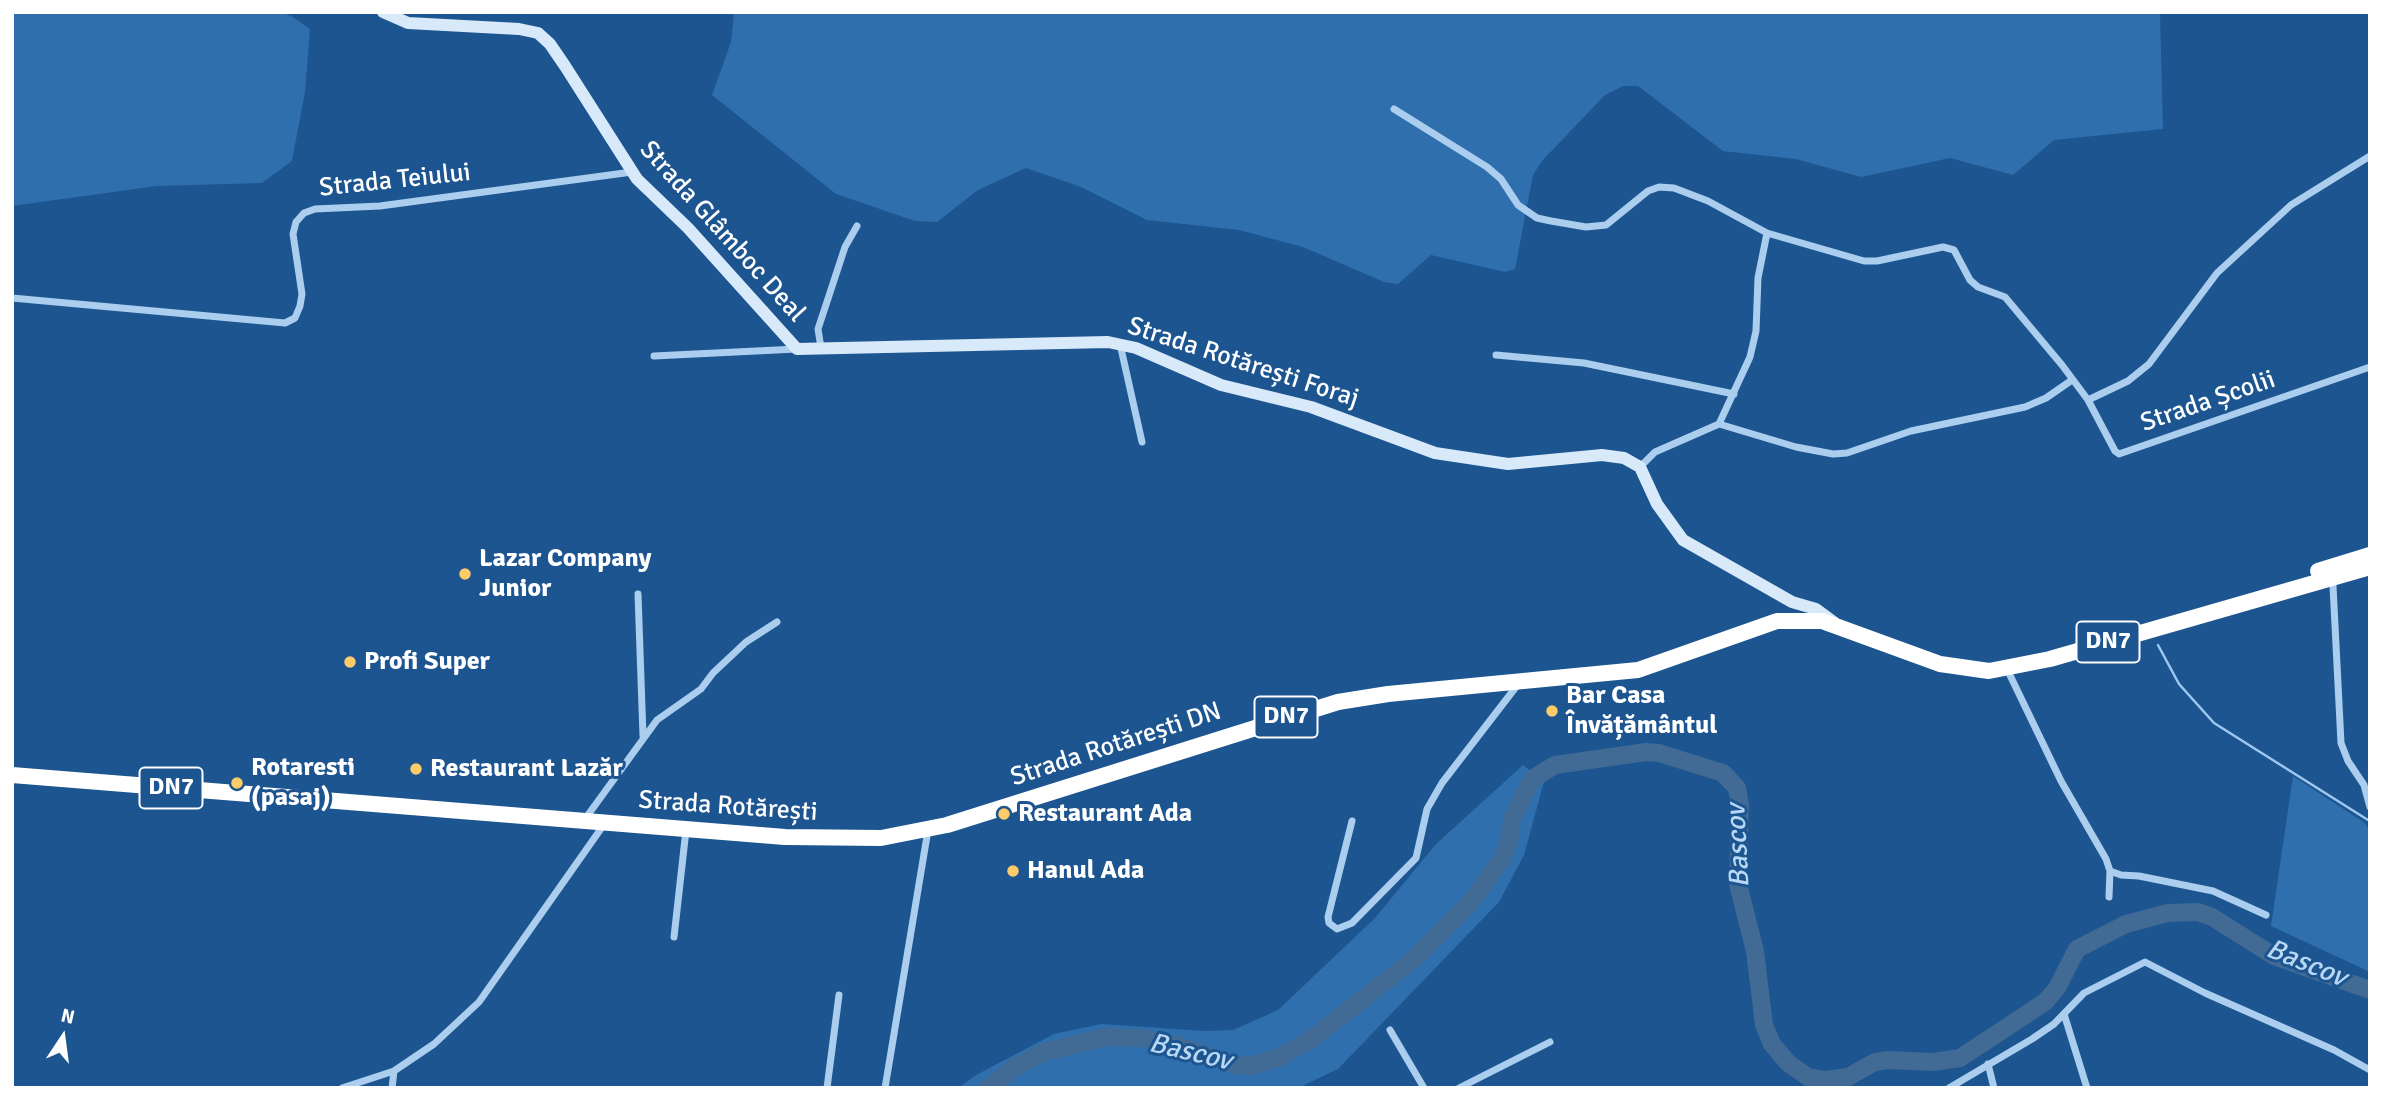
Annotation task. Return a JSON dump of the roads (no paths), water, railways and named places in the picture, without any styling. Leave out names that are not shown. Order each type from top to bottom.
[{"type":"highway","name":"DN7","points":[[2268,595],[2326,568],[2370,555]]},
{"type":"highway","name":"DN7","points":[[2268,595],[2370,567]]},
{"type":"highway","name":"DN7","points":[[2268,595],[2333,586],[2370,577]]},
{"type":"highway","name":"Strada Rotărești DN","points":[[977,816],[1338,702],[1388,694],[1638,670],[1777,621],[1807,619],[1838,625],[1940,664],[1969,670],[2007,669],[2268,595]]},
{"type":"highway","name":"Strada Rotărești","points":[[12,775],[852,840],[928,829],[977,816]]},
{"type":"street","name":"Strada Glâmboc Deal","points":[[383,12],[408,23],[519,29],[538,33],[550,44],[565,66],[632,172],[688,228],[797,349]]},
{"type":"street","points":[[1394,108],[1487,167],[1501,179],[1518,205],[1537,218],[1586,227],[1606,225],[1659,187],[1674,188],[1708,201],[1767,233],[1864,261],[1877,261],[1943,247],[1954,250],[1970,280],[1978,287],[2005,297],[2088,400],[2128,381],[2149,364],[2217,273],[2291,205],[2370,156]]},
{"type":"street","name":"Strada Teiului","points":[[12,299],[285,323],[295,318],[300,306],[302,294],[293,234],[296,222],[304,213],[315,209],[380,206],[632,172]]},
{"type":"street","points":[[821,348],[818,329],[845,247],[857,226]]},
{"type":"street","points":[[1720,424],[1750,358],[1756,331],[1758,278],[1767,233]]},
{"type":"street","name":"Strada Rotărești Foraj","points":[[654,356],[821,348],[1080,342],[1120,344],[1151,354],[1221,385],[1311,407],[1435,453],[1508,464],[1613,456],[1640,467]]},
{"type":"street","points":[[1120,344],[1142,442]]},
{"type":"street","points":[[1496,355],[1584,363],[1734,394]]},
{"type":"street","name":"Strada Școlii","points":[[2088,400],[2115,451],[2125,453],[2370,367]]},
{"type":"street","points":[[1838,625],[1816,609],[1792,602],[1683,540],[1657,505],[1640,467],[1655,452],[1720,424],[1796,447],[1833,454],[1847,453],[1911,431],[2025,407],[2046,398],[2072,380]]},
{"type":"street","points":[[2333,586],[2341,743],[2348,761],[2364,785],[2370,807]]},
{"type":"street","points":[[638,594],[643,736]]},
{"type":"street","points":[[1777,621],[1792,602]]},
{"type":"street","points":[[583,821],[657,720],[701,689],[713,673],[746,642],[777,622]]},
{"type":"street","points":[[2007,669],[2061,781],[2110,871],[2109,897]]},
{"type":"street","points":[[1352,821],[1328,916],[1329,923],[1337,929],[1352,923],[1416,858],[1427,809],[1442,783],[1519,682]]},
{"type":"street","points":[[342,1088],[394,1071],[434,1044],[479,1002],[605,822]]},
{"type":"street","points":[[674,937],[686,829]]},
{"type":"street","points":[[885,1088],[928,829]]},
{"type":"street","points":[[2110,871],[2213,891],[2266,915]]},
{"type":"street","points":[[1949,1088],[2032,1040],[2064,1014],[2084,993],[2145,962],[2206,993],[2334,1050],[2370,1070]]},
{"type":"street","points":[[827,1088],[839,995]]},
{"type":"street","points":[[2064,1014],[2087,1088]]},
{"type":"street","points":[[1390,1030],[1424,1088]]},
{"type":"street","points":[[1459,1088],[1550,1042]]},
{"type":"street","points":[[1987,1064],[1994,1088]]},
{"type":"street","points":[[391,1088],[394,1071]]},
{"type":"waterway","points":[[2158,645],[2179,684],[2214,723],[2368,820]]},
{"type":"waterway","name":"Bascov","points":[[988,1088],[1015,1067],[1044,1052],[1105,1037],[1141,1038],[1176,1045],[1234,1065],[1252,1066],[1280,1057],[1313,1038],[1415,958],[1469,904],[1502,859],[1509,842],[1512,820],[1532,779],[1555,765],[1646,752],[1659,753],[1723,773],[1737,788],[1740,805],[1738,884],[1755,951],[1764,1025],[1772,1044],[1788,1063],[1808,1077],[1825,1080],[1848,1077],[1875,1062],[1888,1060],[1933,1062],[1960,1058],[2045,1002],[2057,988],[2077,949],[2126,924],[2168,913],[2198,912],[2212,917],[2274,956],[2370,990]]},
{"type":"place","name":"Lazar Company Junior","points":[[465,574]]},
{"type":"place","name":"Profi Super","points":[[350,662]]},
{"type":"place","name":"Bar Casa Învățământul","points":[[1552,711]]},
{"type":"place","name":"Restaurant Lazăr","points":[[416,769]]},
{"type":"place","name":"Rotaresti (pasaj)","points":[[237,783]]},
{"type":"place","name":"Restaurant Ada","points":[[1004,814]]},
{"type":"place","name":"Hanul Ada","points":[[1013,871]]}]
